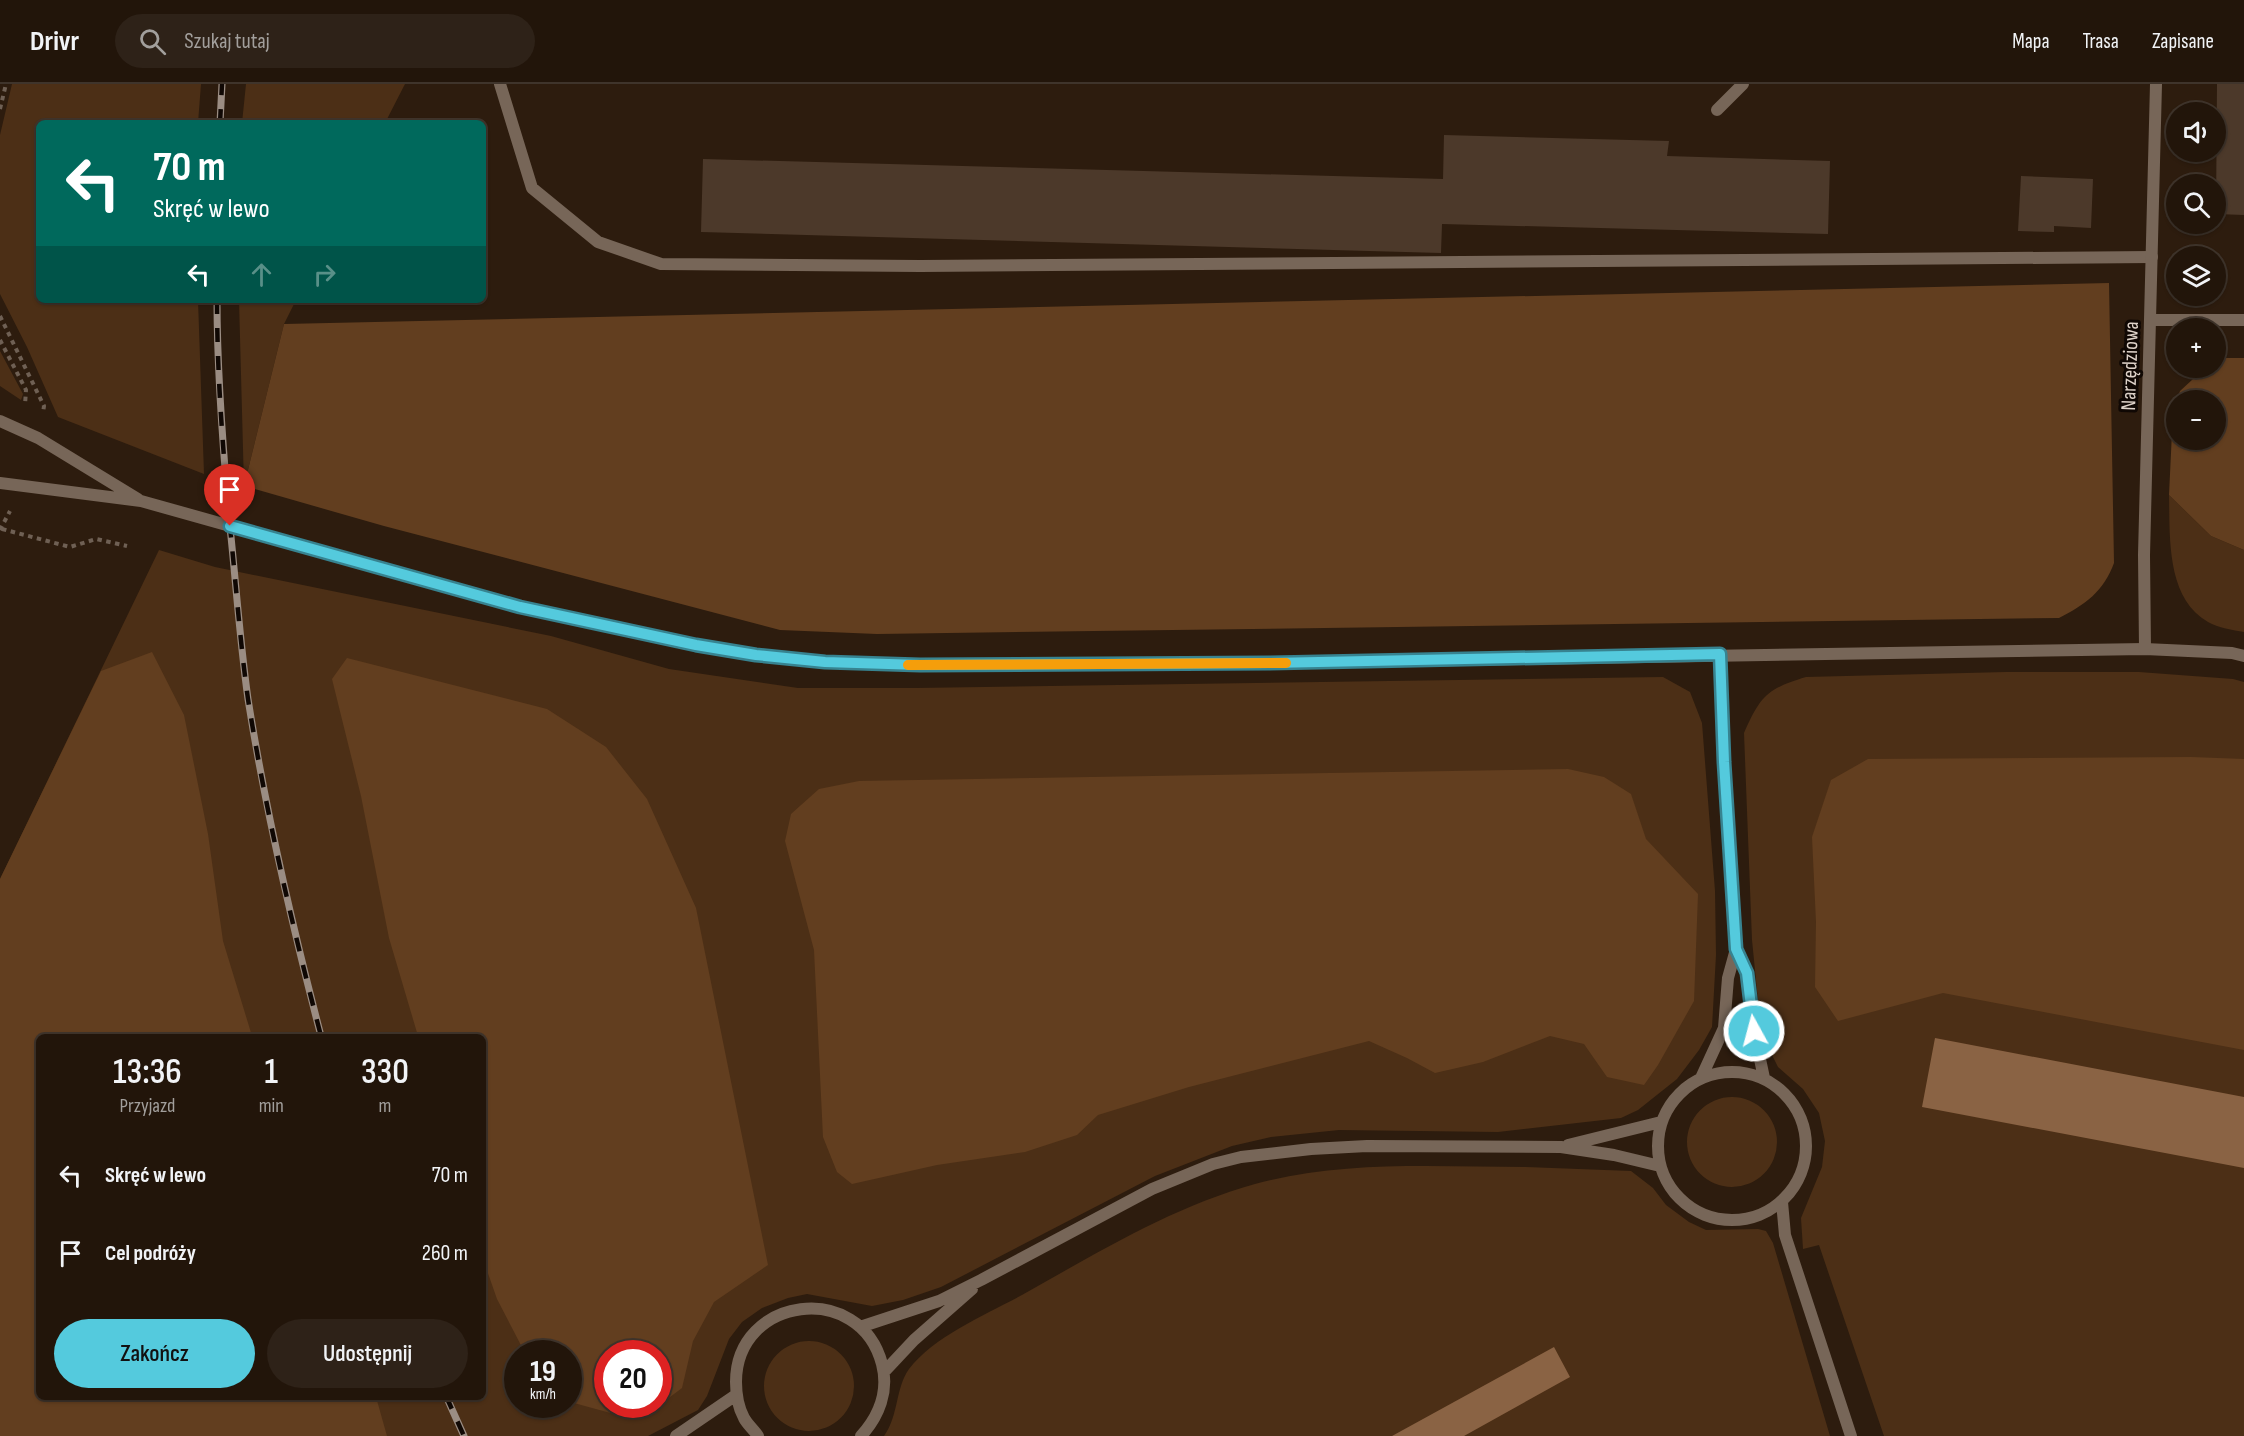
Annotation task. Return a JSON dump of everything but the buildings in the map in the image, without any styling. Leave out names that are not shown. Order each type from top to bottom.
[{"type":"street","points":[[500,84],[532,188],[598,242],[661,264],[932,266],[2152,257]]},
{"type":"street","points":[[1718,110],[1743,84]]},
{"type":"street","name":"Narzędziowa","points":[[2145,649],[2144,555],[2156,84]]},
{"type":"street","points":[[2151,320],[2244,320]]},
{"type":"street","points":[[0,421],[38,438],[141,501]]},
{"type":"street","points":[[0,483],[141,501],[520,607],[676,641],[756,655],[825,662],[931,665],[1269,663],[2145,649],[2232,653],[2244,656]]},
{"type":"street","points":[[1701,1078],[1724,1028],[1728,978],[1736,949],[1724,762],[1720,654]]},
{"type":"street","points":[[1736,949],[1747,973],[1754,1031],[1764,1078]]},
{"type":"street","points":[[1722,1072],[1744,1072],[1764,1078],[1784,1092],[1799,1111],[1806,1135],[1806,1160],[1797,1183],[1782,1202],[1761,1215],[1736,1220],[1711,1217],[1688,1206],[1671,1189],[1660,1166],[1657,1144],[1661,1122],[1670,1104],[1684,1089],[1701,1078],[1722,1072]]},
{"type":"street","points":[[1561,1147],[1661,1122]]},
{"type":"street","points":[[860,1327],[939,1300],[1152,1189],[1204,1167],[1241,1157],[1274,1152],[1367,1146],[1561,1147],[1614,1155],[1660,1166]]},
{"type":"street","points":[[1782,1202],[1785,1235],[1851,1436]]},
{"type":"street","points":[[884,1372],[914,1340],[981,1280]]},
{"type":"street","points":[[758,1436],[744,1418],[736,1395],[736,1370],[744,1347],[759,1327],[780,1314],[803,1307],[824,1309],[843,1315],[860,1327],[872,1340],[880,1356],[884,1372],[884,1395],[876,1417],[861,1436]]},
{"type":"street","points":[[676,1436],[736,1395]]},
{"type":"path","points":[[0,109],[6,84]]},
{"type":"path","points":[[0,340],[26,390],[26,402],[18,428]]},
{"type":"path","points":[[2,530],[70,547],[96,539],[127,546]]},
{"type":"shaded area","points":[[12,84],[201,84],[198,120],[36,120],[36,303],[198,303],[204,474],[58,417],[27,347],[0,294],[0,135]]},
{"type":"shaded area","points":[[246,84],[405,84],[387,120],[242,120]]},
{"type":"shaded area","points":[[2109,283],[2114,563],[2105,582],[2092,596],[2059,618],[877,634],[780,630],[384,526],[244,486],[284,324]]},
{"type":"shaded area","points":[[239,303],[294,303],[284,324],[244,486]]},
{"type":"shaded area","points":[[0,351],[23,394],[21,400],[0,386]]},
{"type":"shaded area","points":[[2226,358],[2244,358],[2244,550],[2211,536],[2169,495],[2171,450],[2226,450],[2226,390],[2181,390],[2194,378],[2226,378]]},
{"type":"shaded area","points":[[2169,495],[2211,536],[2244,550],[2244,632],[2208,622],[2194,611],[2184,598],[2173,565]]},
{"type":"shaded area","points":[[159,550],[215,567],[551,636],[669,669],[798,688],[1663,677],[1690,692],[1702,723],[1715,891],[1716,955],[1712,1027],[1699,1050],[1677,1079],[1638,1110],[1621,1118],[1498,1132],[1339,1130],[1271,1137],[1232,1146],[1155,1176],[941,1287],[903,1300],[872,1306],[807,1294],[788,1298],[762,1308],[742,1322],[729,1339],[707,1396],[698,1410],[648,1436],[0,1436],[0,879]]},
{"type":"shaded area","points":[[152,652],[184,715],[208,834],[223,941],[251,1034],[36,1034],[36,1400],[377,1400],[387,1436],[0,1436],[0,879],[101,671]]},
{"type":"shaded area","points":[[347,658],[547,709],[606,747],[647,799],[696,908],[768,1265],[714,1302],[693,1341],[682,1388],[672,1396],[672,1340],[594,1340],[594,1408],[582,1405],[582,1340],[518,1340],[497,1299],[486,1268],[486,1034],[417,1034],[389,938],[361,796],[332,679]]},
{"type":"shaded area","points":[[2006,672],[2139,672],[2233,679],[2244,682],[2244,1436],[1884,1436],[1819,1245],[1803,1249],[1801,1218],[1822,1167],[1825,1141],[1819,1113],[1803,1089],[1778,1067],[1768,1047],[1760,1020],[1752,940],[1744,733],[1755,710],[1767,695],[1782,685],[1806,677]]},
{"type":"shaded area","points":[[2191,757],[2244,759],[2244,1050],[1943,993],[1838,1021],[1815,987],[1816,922],[1812,837],[1831,780],[1868,759]]},
{"type":"shaded area","points":[[1568,769],[1604,777],[1631,794],[1646,839],[1698,894],[1694,1001],[1658,1065],[1644,1085],[1607,1077],[1584,1044],[1550,1036],[1483,1062],[1435,1073],[1369,1041],[1189,1087],[1098,1115],[1077,1135],[1025,1152],[937,1165],[852,1184],[837,1172],[823,1137],[814,950],[785,841],[791,814],[819,789],[859,781]]},
{"type":"shaded area","points":[[1935,1038],[2244,1097],[2244,1168],[1922,1107]]},
{"type":"shaded area","points":[[1732,1097],[1749,1101],[1764,1110],[1773,1125],[1777,1142],[1773,1159],[1764,1174],[1749,1183],[1732,1187],[1715,1183],[1700,1174],[1691,1159],[1687,1142],[1691,1125],[1700,1110],[1715,1101]]},
{"type":"shaded area","points":[[1390,1166],[1526,1167],[1631,1171],[1653,1188],[1666,1205],[1689,1222],[1706,1230],[1758,1229],[1766,1231],[1773,1243],[1830,1436],[884,1436],[892,1419],[901,1385],[909,1369],[932,1346],[1107,1247],[1194,1205],[1255,1184],[1322,1171]]},
{"type":"shaded area","points":[[809,1341],[826,1345],[841,1354],[850,1369],[854,1386],[850,1403],[841,1418],[826,1427],[809,1431],[792,1427],[777,1418],[768,1403],[764,1386],[768,1369],[777,1354],[792,1345]]},
{"type":"shaded area","points":[[1554,1347],[1570,1377],[1464,1436],[1392,1436]]},
{"type":"railway","points":[[220,120],[222,84]]},
{"type":"railway","points":[[217,303],[227,499],[248,699],[280,869],[320,1034]]},
{"type":"railway","points":[[448,1400],[464,1436]]},
{"type":"slow traffic","points":[[908,665],[1286,663]]},
{"type":"route","points":[[230,526],[520,607],[696,645],[756,655],[825,662],[920,665],[1269,663],[1720,654],[1724,762],[1736,949],[1747,973],[1754,1031]]}]
